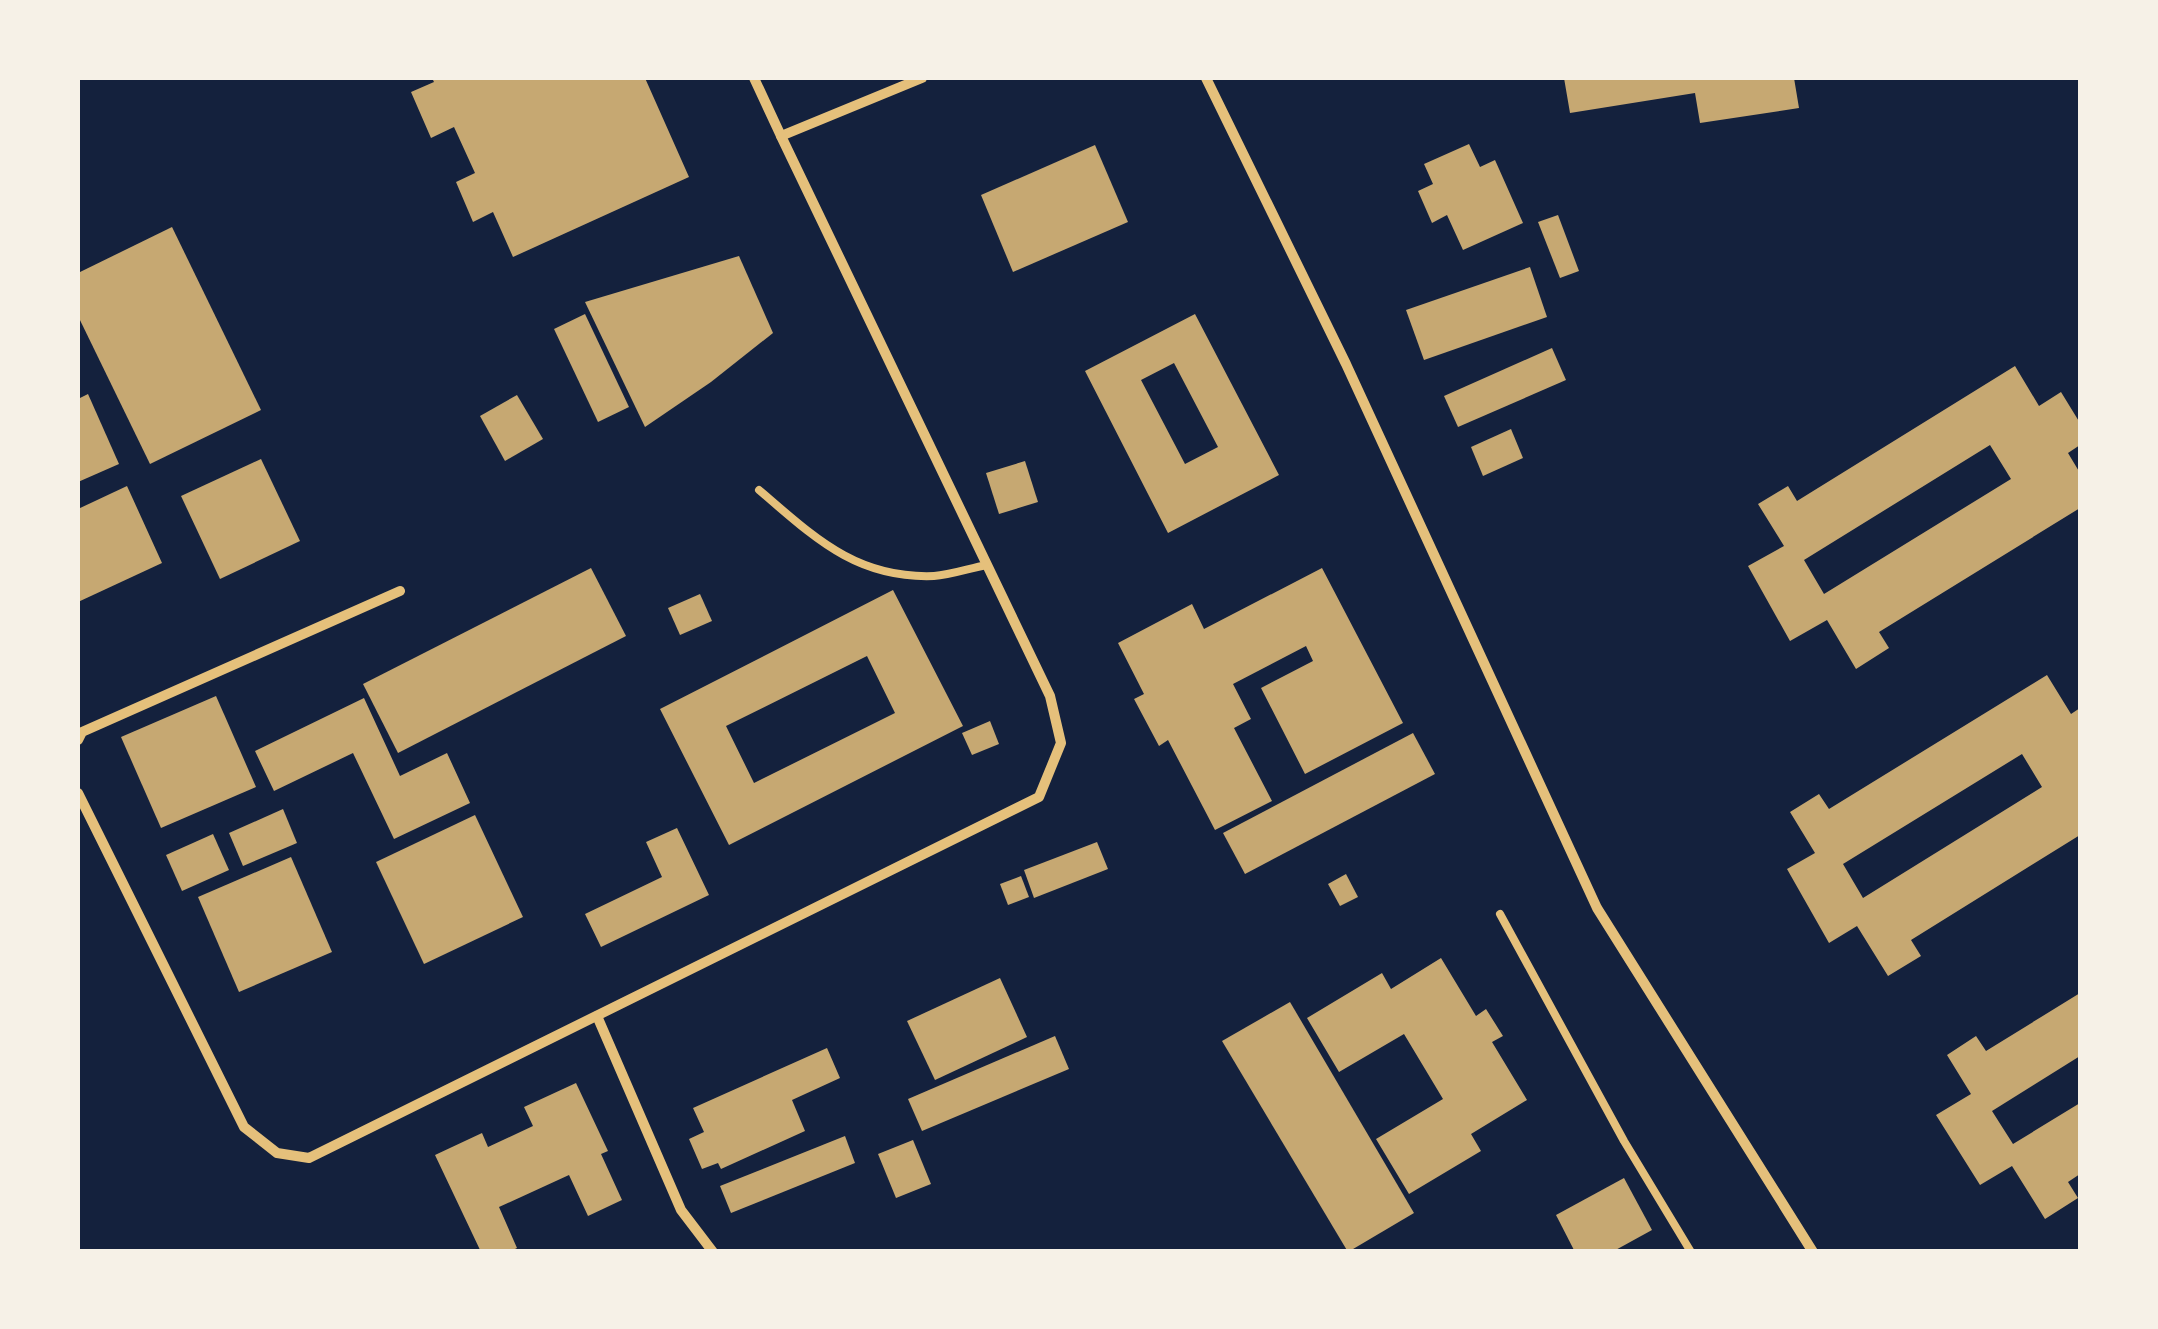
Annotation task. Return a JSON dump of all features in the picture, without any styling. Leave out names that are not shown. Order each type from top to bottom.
[{"type":"street","points":[[78,793],[244,1127],[277,1153],[309,1158],[1039,797],[1061,742],[1050,696],[754,78]]},
{"type":"street","points":[[781,136],[922,78]]},
{"type":"street","points":[[1206,78],[1346,364],[1598,908],[1813,1252]]},
{"type":"street","points":[[78,740],[82,732],[400,591]]},
{"type":"street","points":[[597,1016],[681,1210],[713,1252]]},
{"type":"lane","points":[[759,490],[828,548],[879,572],[935,576],[987,565]]},
{"type":"lane","points":[[1500,914],[1624,1141],[1690,1252]]},
{"type":"building","points":[[432,78],[645,78],[689,177],[513,257],[493,212],[473,222],[456,182],[475,173],[454,127],[431,138],[411,92],[434,82]]},
{"type":"building","points":[[1564,78],[1794,78],[1799,108],[1700,123],[1695,93],[1570,113]]},
{"type":"building","points":[[1469,144],[1480,167],[1495,160],[1523,223],[1463,250],[1447,215],[1432,223],[1418,191],[1433,184],[1424,164]]},
{"type":"building","points":[[1095,145],[1128,222],[1013,272],[981,195]]},
{"type":"building","points":[[1558,215],[1579,271],[1560,278],[1538,222]]},
{"type":"building","points":[[172,227],[261,410],[150,464],[78,316],[78,273]]},
{"type":"building","points":[[739,256],[773,333],[645,427],[585,302]]},
{"type":"building","points":[[1530,267],[1547,317],[1424,360],[1406,310]]},
{"type":"building","points":[[585,314],[629,407],[598,422],[554,329]]},
{"type":"building","points":[[1195,314],[1279,475],[1168,533],[1085,371]],"holes":[[[1174,363],[1218,447],[1185,464],[1141,380]]]},
{"type":"building","points":[[1552,348],[1566,380],[1458,427],[1444,396]]},
{"type":"building","points":[[2015,366],[2039,406],[2061,392],[2080,423],[2080,445],[2068,453],[2080,473],[2080,508],[1879,632],[1889,648],[1856,669],[1827,620],[1790,641],[1748,566],[1784,546],[1758,504],[1788,486],[1797,501]],"holes":[[[1990,445],[2011,479],[1824,594],[1804,560]]]},
{"type":"building","points":[[88,394],[119,464],[78,482],[78,399]]},
{"type":"building","points":[[517,395],[543,439],[505,461],[480,416]]},
{"type":"building","points":[[1511,429],[1523,458],[1483,476],[1471,447]]},
{"type":"building","points":[[261,459],[300,541],[220,579],[181,496]]},
{"type":"building","points":[[1025,461],[1038,502],[999,514],[986,473]]},
{"type":"building","points":[[127,486],[162,563],[78,602],[78,509]]},
{"type":"building","points":[[591,568],[626,636],[398,753],[363,684]]},
{"type":"building","points":[[1322,568],[1403,723],[1305,774],[1261,688],[1313,661],[1306,646],[1233,684],[1251,719],[1234,728],[1272,801],[1215,830],[1168,740],[1159,746],[1134,699],[1144,694],[1118,643],[1192,604],[1204,629]]},
{"type":"building","points":[[893,590],[963,726],[729,845],[660,709]],"holes":[[[867,656],[895,713],[754,783],[726,726]]]},
{"type":"building","points":[[700,594],[712,621],[680,635],[668,608]]},
{"type":"building","points":[[2047,675],[2071,714],[2080,708],[2080,835],[1911,940],[1921,956],[1888,976],[1857,926],[1829,943],[1787,869],[1815,853],[1790,812],[1819,794],[1829,809]],"holes":[[[2022,754],[2042,787],[1863,898],[1843,864]]]},
{"type":"building","points":[[216,696],[256,787],[161,828],[121,737]]},
{"type":"building","points":[[364,698],[400,776],[447,753],[470,803],[394,839],[353,753],[274,791],[255,751]]},
{"type":"building","points":[[990,721],[999,744],[972,755],[962,733]]},
{"type":"building","points":[[1413,733],[1435,774],[1245,874],[1223,833]]},
{"type":"building","points":[[283,809],[297,843],[243,866],[229,833]]},
{"type":"building","points":[[475,815],[523,917],[424,964],[376,862]]},
{"type":"building","points":[[677,828],[709,895],[601,947],[585,914],[662,877],[646,842]]},
{"type":"building","points":[[213,834],[229,870],[182,891],[166,855]]},
{"type":"building","points":[[1097,842],[1108,869],[1034,898],[1024,870]]},
{"type":"building","points":[[291,857],[332,952],[239,992],[198,897]]},
{"type":"building","points":[[1346,874],[1358,897],[1340,906],[1328,884]]},
{"type":"building","points":[[1021,876],[1029,897],[1008,905],[1000,884]]},
{"type":"building","points":[[1441,958],[1476,1016],[1486,1009],[1503,1036],[1492,1042],[1527,1100],[1471,1134],[1481,1151],[1409,1194],[1376,1139],[1443,1099],[1404,1034],[1339,1072],[1307,1018],[1382,973],[1391,989]]},
{"type":"building","points":[[1000,978],[1027,1037],[935,1080],[907,1021]]},
{"type":"building","points":[[2080,993],[2080,1056],[1992,1111],[2013,1144],[2080,1103],[2080,1174],[2068,1182],[2078,1198],[2045,1219],[2012,1166],[1980,1185],[1936,1115],[1971,1094],[1947,1055],[1976,1036],[1986,1051]]},
{"type":"building","points":[[1290,1002],[1414,1213],[1348,1252],[1222,1041]]},
{"type":"building","points":[[1055,1036],[1069,1069],[922,1131],[908,1099]]},
{"type":"building","points":[[827,1048],[840,1078],[792,1100],[805,1131],[721,1169],[718,1163],[702,1169],[689,1139],[704,1132],[693,1108]]},
{"type":"building","points":[[576,1083],[608,1151],[601,1154],[622,1200],[588,1216],[569,1175],[499,1207],[517,1248],[509,1252],[481,1252],[435,1155],[482,1133],[488,1147],[533,1126],[524,1107]]},
{"type":"building","points":[[845,1136],[855,1163],[731,1213],[720,1186]]},
{"type":"building","points":[[913,1140],[931,1184],[896,1198],[878,1154]]},
{"type":"building","points":[[1624,1178],[1652,1230],[1612,1252],[1575,1252],[1556,1215]]}]
